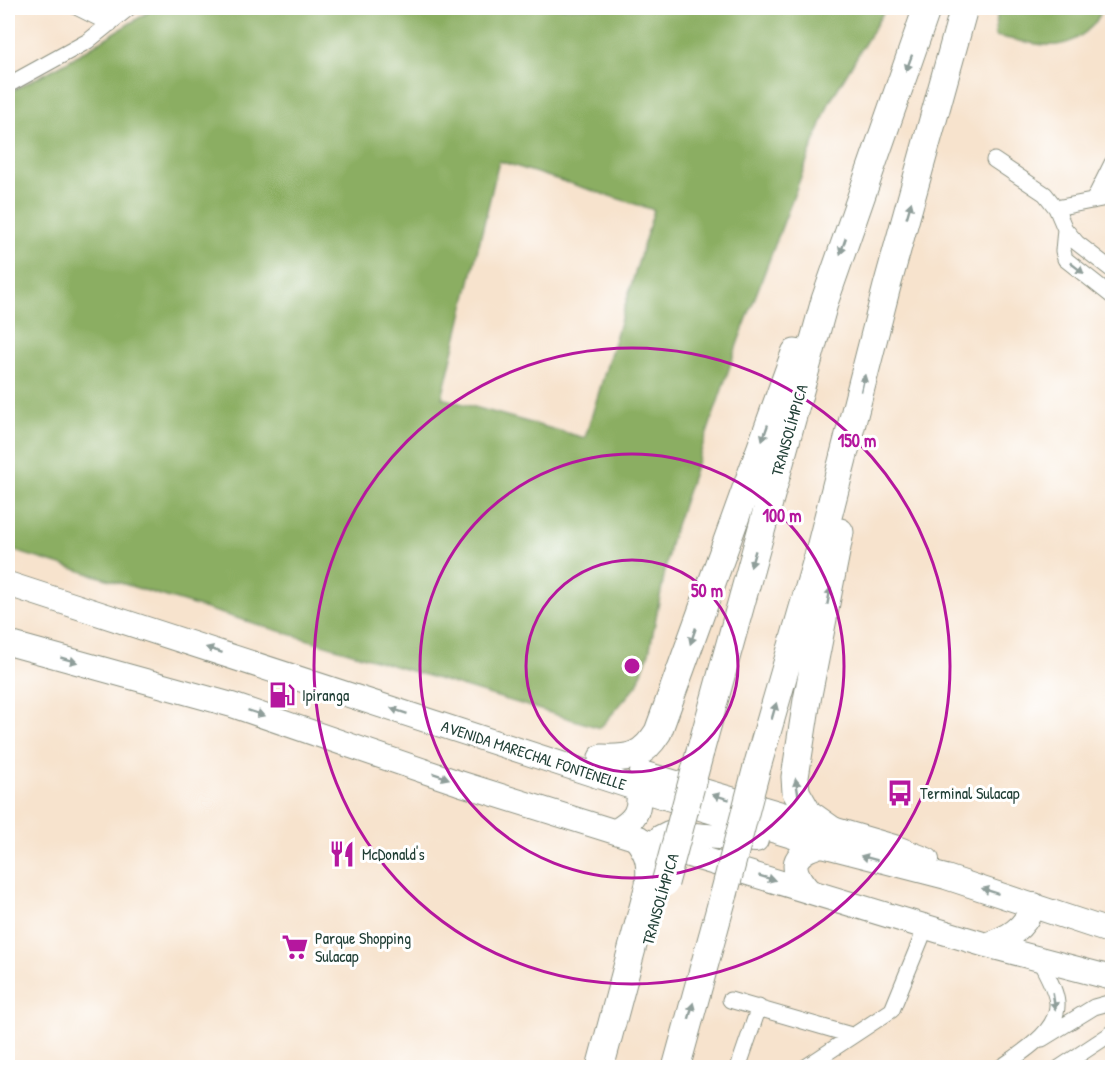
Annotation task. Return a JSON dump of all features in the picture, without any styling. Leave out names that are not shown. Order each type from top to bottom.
[{"type":"highway","name":"TRANSOLÍMPICA","points":[[612,1068],[646,853],[700,752],[825,300],[927,8]]},
{"type":"highway","points":[[676,1068],[855,417],[870,349],[964,8]]},
{"type":"highway","points":[[602,758],[637,754],[647,748],[658,732],[785,377],[806,330],[825,300]]},
{"type":"highway","points":[[819,838],[815,820],[804,808],[796,792],[795,777],[807,700],[836,558],[855,417]]},
{"type":"highway","points":[[600,1068],[649,885],[646,853]]},
{"type":"main road","name":"AVENIDA MARECHAL FONTENELLE","points":[[8,584],[638,789],[819,838]]},
{"type":"main road","points":[[8,643],[232,705],[459,783],[646,853],[809,891],[986,945],[1113,978]]},
{"type":"main road","points":[[514,749],[544,746],[602,758],[819,838],[916,855],[933,864],[946,877],[1113,932]]},
{"type":"main road","points":[[638,789],[638,812],[634,818],[646,853]]},
{"type":"main road","points":[[646,853],[663,834],[669,833],[775,842],[819,838]]},
{"type":"main road","points":[[809,891],[796,874],[797,858],[819,838]]},
{"type":"main road","points":[[986,945],[1014,935],[1028,919],[1034,905]]},
{"type":"street","points":[[78,8],[110,24]]},
{"type":"street","points":[[8,85],[88,41],[129,8]]},
{"type":"street","points":[[994,160],[1045,194],[1056,208],[1065,229],[1077,243],[1113,270]]},
{"type":"street","points":[[1093,201],[1113,163]]},
{"type":"street","points":[[1056,208],[1113,197]]},
{"type":"street","points":[[1065,229],[1063,251],[1065,259],[1113,296]]},
{"type":"street","points":[[804,1068],[851,1035],[881,1019],[895,1005],[926,927]]},
{"type":"street","points":[[1039,959],[1057,1003],[1054,1017],[1039,1040]]},
{"type":"street","points":[[730,1000],[851,1035]]},
{"type":"street","points":[[999,1068],[1039,1040],[1094,1007],[1113,1002]]},
{"type":"street","points":[[738,1068],[759,1007]]},
{"type":"street","points":[[1059,1068],[1106,1036],[1113,1050]]},
{"type":"green space","points":[[155,8],[886,8],[829,103],[738,342],[671,540],[649,653],[637,685],[600,728],[8,549],[15,516],[8,513],[8,93],[65,63]],"holes":[[[499,161],[654,210],[585,438],[442,398]]]},
{"type":"green space","points":[[998,8],[1102,8],[1096,21],[1079,37],[1064,44],[1050,45],[995,36]]},
{"type":"place","name":"Ipiranga","points":[[282,695]]},
{"type":"place","name":"Terminal Sulacap","points":[[900,793]]},
{"type":"place","name":"McDonald's","points":[[342,854]]},
{"type":"place","name":"Parque Shopping Sulacap","points":[[295,947]]}]
